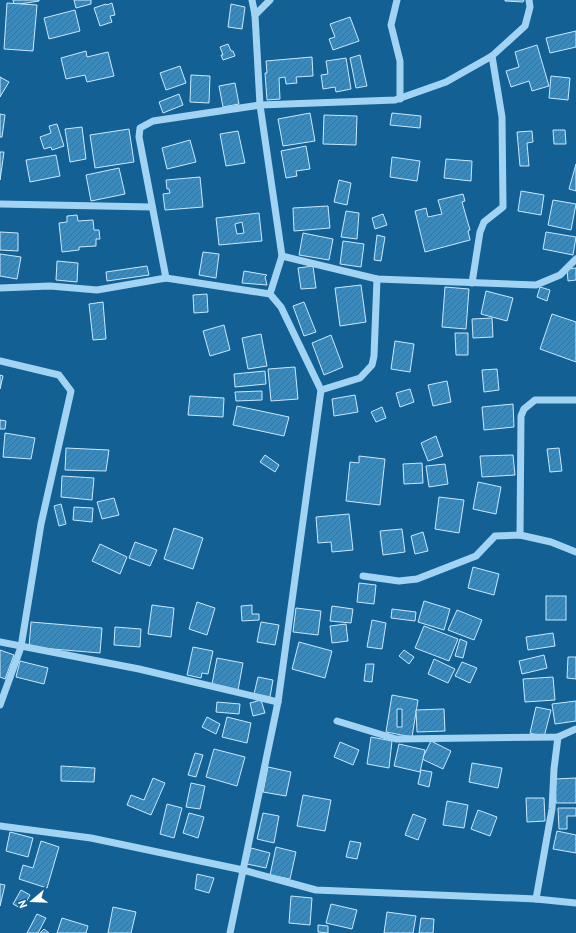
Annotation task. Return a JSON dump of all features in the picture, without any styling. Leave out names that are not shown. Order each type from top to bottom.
[{"type":"street","points":[[252,0],[255,15],[260,105],[282,256],[270,294]]},
{"type":"street","points":[[255,15],[270,0]]},
{"type":"street","points":[[397,0],[391,25],[400,61],[400,98]]},
{"type":"street","points":[[166,278],[139,137],[140,128],[153,121],[260,105],[395,100],[446,82],[492,56],[525,26],[530,7],[529,0]]},
{"type":"street","points":[[472,282],[480,232],[484,222],[503,207],[502,117],[492,56]]},
{"type":"street","points":[[0,204],[152,207]]},
{"type":"street","points":[[282,256],[377,280],[536,284],[560,275],[576,259]]},
{"type":"street","points":[[0,288],[50,286],[97,290],[166,278],[270,294],[281,307],[321,390],[278,702],[230,933]]},
{"type":"street","points":[[321,390],[360,378],[372,365],[374,356],[377,280]]},
{"type":"street","points":[[0,361],[59,375],[71,391],[41,524],[21,647],[0,705]]},
{"type":"street","points":[[520,535],[521,416],[524,409],[536,400],[576,400]]},
{"type":"street","points":[[363,576],[399,582],[417,579],[476,556],[495,536],[520,535],[551,542],[576,552]]},
{"type":"street","points":[[0,642],[139,669],[278,702]]},
{"type":"street","points":[[338,721],[396,739],[558,738],[576,729]]},
{"type":"street","points":[[536,900],[552,809],[554,769],[558,738]]},
{"type":"street","points":[[0,826],[91,838],[243,870],[316,890],[576,903]]},
{"type":"building","points":[[13,0],[39,0],[39,1],[14,5]]},
{"type":"building","points":[[74,0],[91,0],[91,4],[76,8]]},
{"type":"building","points":[[505,0],[524,0],[523,2]]},
{"type":"building","points":[[7,3],[37,5],[33,51],[4,49]]},
{"type":"building","points":[[112,3],[115,15],[110,16],[112,22],[100,26],[94,8]]},
{"type":"building","points":[[231,4],[245,7],[242,29],[228,27]]},
{"type":"building","points":[[75,10],[80,31],[49,39],[44,18]]},
{"type":"building","points":[[350,17],[359,41],[333,50],[329,39],[335,37],[330,24]]},
{"type":"building","points":[[576,31],[576,47],[550,53],[546,38]]},
{"type":"building","points":[[228,44],[235,56],[223,60],[220,47]]},
{"type":"building","points":[[537,45],[549,86],[532,91],[529,81],[511,87],[506,71],[519,67],[515,52]]},
{"type":"building","points":[[86,51],[87,57],[108,52],[114,76],[87,82],[85,75],[66,79],[61,58]]},
{"type":"building","points":[[360,55],[367,86],[356,88],[350,58]]},
{"type":"building","points":[[312,57],[313,76],[296,77],[297,83],[286,84],[285,77],[279,78],[280,99],[267,100],[265,73],[267,73],[266,61]]},
{"type":"building","points":[[346,58],[351,89],[336,92],[335,87],[323,89],[321,75],[328,74],[326,61]]},
{"type":"building","points":[[180,66],[186,83],[166,90],[160,73]]},
{"type":"building","points":[[191,75],[210,76],[209,103],[190,102]]},
{"type":"building","points":[[551,76],[570,78],[568,100],[549,98]]},
{"type":"building","points":[[0,77],[9,82],[0,97]]},
{"type":"building","points":[[235,83],[239,104],[223,107],[219,86]]},
{"type":"building","points":[[179,94],[183,105],[163,113],[159,102]]},
{"type":"building","points":[[310,113],[315,141],[283,146],[278,119]]},
{"type":"building","points":[[392,113],[421,116],[420,128],[390,125]]},
{"type":"building","points":[[0,114],[5,115],[2,137],[0,137]]},
{"type":"building","points":[[324,115],[357,116],[356,145],[323,144]]},
{"type":"building","points":[[57,124],[64,146],[52,150],[51,147],[44,149],[40,137],[51,133],[49,126]]},
{"type":"building","points":[[82,127],[86,159],[70,162],[65,129]]},
{"type":"building","points":[[129,129],[134,162],[95,168],[90,135]]},
{"type":"building","points":[[553,130],[565,130],[566,144],[554,144]]},
{"type":"building","points":[[238,131],[245,163],[226,166],[220,134]]},
{"type":"building","points":[[532,131],[533,142],[527,143],[529,166],[520,166],[517,132]]},
{"type":"building","points":[[190,140],[196,162],[167,169],[162,148]]},
{"type":"building","points":[[306,146],[310,169],[296,171],[297,176],[286,178],[281,151]]},
{"type":"building","points":[[0,152],[4,152],[0,180]]},
{"type":"building","points":[[56,155],[60,176],[30,182],[26,160]]},
{"type":"building","points":[[392,157],[420,161],[417,181],[390,177]]},
{"type":"building","points":[[446,159],[472,161],[471,181],[444,178]]},
{"type":"building","points":[[576,164],[576,191],[569,189]]},
{"type":"building","points":[[119,168],[125,194],[91,201],[86,175]]},
{"type":"building","points":[[200,177],[203,207],[165,210],[163,194],[170,193],[169,189],[167,189],[166,180]]},
{"type":"building","points":[[339,180],[351,183],[347,205],[334,202]]},
{"type":"building","points":[[521,191],[544,195],[541,215],[518,211]]},
{"type":"building","points":[[463,194],[465,201],[462,202],[470,230],[468,231],[470,240],[425,252],[415,211],[426,208],[428,217],[442,214],[438,200]]},
{"type":"building","points":[[553,200],[576,204],[571,230],[548,225]]},
{"type":"building","points":[[328,206],[330,228],[294,231],[293,208]]},
{"type":"building","points":[[346,211],[359,213],[357,239],[341,237]]},
{"type":"building","points":[[259,213],[262,241],[219,245],[216,218]],"holes":[[[242,222],[244,233],[237,234],[235,224]]]},
{"type":"building","points":[[383,214],[387,225],[375,229],[372,218]]},
{"type":"building","points":[[77,215],[78,221],[93,220],[94,230],[99,230],[100,239],[96,239],[96,246],[79,247],[79,250],[62,252],[59,223],[67,222],[67,216]]},
{"type":"building","points":[[0,232],[18,233],[18,251],[0,250]]},
{"type":"building","points":[[546,232],[576,237],[573,255],[543,249]]},
{"type":"building","points":[[303,233],[333,239],[329,260],[299,255]]},
{"type":"building","points":[[377,235],[385,237],[381,261],[374,260]]},
{"type":"building","points":[[343,241],[364,244],[361,267],[340,264]]},
{"type":"building","points":[[203,252],[219,254],[216,278],[199,275]]},
{"type":"building","points":[[0,254],[21,257],[17,279],[0,276]]},
{"type":"building","points":[[57,261],[78,263],[77,282],[56,280]]},
{"type":"building","points":[[147,266],[149,275],[107,281],[106,272]]},
{"type":"building","points":[[313,266],[316,288],[301,289],[298,268]]},
{"type":"building","points":[[576,268],[576,280],[568,281],[567,269]]},
{"type":"building","points":[[244,271],[267,275],[265,277],[267,285],[242,283]]},
{"type":"building","points":[[361,285],[366,322],[340,326],[335,288]]},
{"type":"building","points":[[445,287],[469,289],[466,329],[442,327]]},
{"type":"building","points":[[540,287],[550,290],[547,301],[537,297]]},
{"type":"building","points":[[486,291],[513,298],[507,321],[481,314]]},
{"type":"building","points":[[207,294],[208,312],[194,313],[193,295]]},
{"type":"building","points":[[103,302],[106,339],[93,340],[89,304]]},
{"type":"building","points":[[304,302],[316,332],[304,336],[293,306]]},
{"type":"building","points":[[552,314],[576,322],[576,362],[540,349]]},
{"type":"building","points":[[492,318],[493,337],[473,338],[472,319]]},
{"type":"building","points":[[224,325],[230,350],[210,356],[203,331]]},
{"type":"building","points":[[455,333],[468,333],[468,355],[456,355]]},
{"type":"building","points":[[261,334],[267,366],[248,369],[242,338]]},
{"type":"building","points":[[331,335],[343,367],[324,375],[312,343]]},
{"type":"building","points":[[395,341],[414,344],[410,372],[391,369]]},
{"type":"building","points":[[295,367],[298,399],[271,401],[268,369]]},
{"type":"building","points":[[497,369],[499,390],[484,392],[482,370]]},
{"type":"building","points":[[265,371],[266,384],[235,387],[234,374]]},
{"type":"building","points":[[0,375],[3,376],[0,389]]},
{"type":"building","points":[[447,381],[451,402],[433,406],[428,385]]},
{"type":"building","points":[[410,389],[414,402],[400,407],[396,393]]},
{"type":"building","points":[[262,391],[262,400],[236,401],[235,392]]},
{"type":"building","points":[[355,395],[358,412],[334,416],[332,399]]},
{"type":"building","points":[[190,396],[224,398],[223,417],[188,415]]},
{"type":"building","points":[[513,404],[514,427],[484,430],[482,407]]},
{"type":"building","points":[[237,406],[289,417],[284,436],[233,425]]},
{"type":"building","points":[[382,407],[386,418],[376,422],[371,412]]},
{"type":"building","points":[[0,420],[6,421],[5,429],[0,429]]},
{"type":"building","points":[[5,433],[35,438],[31,459],[3,457]]},
{"type":"building","points":[[436,436],[443,456],[428,461],[421,443]]},
{"type":"building","points":[[66,448],[109,450],[106,471],[65,470]]},
{"type":"building","points":[[559,448],[562,471],[550,472],[547,449]]},
{"type":"building","points":[[265,455],[279,465],[275,472],[260,462]]},
{"type":"building","points":[[513,455],[515,475],[482,477],[480,456]]},
{"type":"building","points":[[359,456],[385,459],[380,505],[346,501],[350,462],[359,463]]},
{"type":"building","points":[[422,463],[423,483],[404,484],[403,464]]},
{"type":"building","points":[[445,464],[448,484],[429,487],[426,466]]},
{"type":"building","points":[[62,476],[94,478],[92,500],[61,497]]},
{"type":"building","points":[[478,482],[501,487],[496,514],[473,509]]},
{"type":"building","points":[[439,497],[464,500],[459,533],[435,529]]},
{"type":"building","points":[[114,498],[119,515],[102,519],[97,502]]},
{"type":"building","points":[[61,504],[66,524],[59,526],[54,506]]},
{"type":"building","points":[[74,507],[93,508],[92,522],[73,520]]},
{"type":"building","points":[[349,514],[353,550],[332,552],[331,542],[318,543],[316,517]]},
{"type":"building","points":[[174,528],[203,538],[193,569],[164,559]]},
{"type":"building","points":[[402,529],[405,552],[383,555],[380,531]]},
{"type":"building","points":[[423,532],[428,551],[415,554],[411,536]]},
{"type":"building","points":[[135,542],[157,550],[150,566],[129,558]]},
{"type":"building","points":[[100,544],[127,557],[120,574],[92,561]]},
{"type":"building","points":[[473,567],[499,574],[494,595],[468,588]]},
{"type":"building","points":[[359,583],[376,585],[374,604],[357,602]]},
{"type":"building","points":[[546,596],[566,596],[566,620],[546,620]]},
{"type":"building","points":[[424,601],[450,609],[444,630],[418,622]]},
{"type":"building","points":[[197,602],[215,608],[207,635],[189,629]]},
{"type":"building","points":[[152,605],[174,608],[171,637],[148,634]]},
{"type":"building","points":[[252,605],[252,614],[259,614],[259,620],[242,621],[241,606]]},
{"type":"building","points":[[332,606],[353,609],[351,623],[330,621]]},
{"type":"building","points":[[296,608],[321,611],[318,635],[293,632]]},
{"type":"building","points":[[392,609],[416,612],[415,621],[391,618]]},
{"type":"building","points":[[457,610],[482,620],[474,640],[448,630]]},
{"type":"building","points":[[372,620],[386,623],[382,649],[367,647]]},
{"type":"building","points":[[31,622],[102,628],[100,653],[29,647]]},
{"type":"building","points":[[261,622],[279,625],[275,645],[257,642]]},
{"type":"building","points":[[346,624],[348,641],[332,643],[330,626]]},
{"type":"building","points":[[424,626],[458,639],[449,661],[415,648]]},
{"type":"building","points":[[115,627],[141,629],[140,647],[114,645]]},
{"type":"building","points":[[553,633],[555,646],[528,650],[526,637]]},
{"type":"building","points":[[460,639],[467,642],[463,658],[455,656]]},
{"type":"building","points":[[299,642],[332,651],[325,678],[292,669]]},
{"type":"building","points":[[193,647],[213,651],[208,674],[202,673],[201,678],[187,675]]},
{"type":"building","points":[[0,650],[14,655],[5,679],[0,677]]},
{"type":"building","points":[[404,650],[414,657],[409,664],[399,656]]},
{"type":"building","points":[[544,655],[547,668],[522,674],[519,661]]},
{"type":"building","points":[[568,657],[576,657],[576,679],[567,678]]},
{"type":"building","points":[[217,658],[243,663],[238,690],[212,684]]},
{"type":"building","points":[[434,659],[455,669],[448,683],[428,674]]},
{"type":"building","points":[[20,661],[48,668],[44,684],[16,677]]},
{"type":"building","points":[[462,662],[477,668],[470,683],[455,676]]},
{"type":"building","points":[[366,664],[374,664],[372,682],[364,681]]},
{"type":"building","points":[[258,677],[273,680],[270,697],[254,694]]},
{"type":"building","points":[[553,677],[555,700],[525,702],[523,679]]},
{"type":"building","points":[[392,695],[418,700],[412,737],[386,732]],"holes":[[[397,709],[402,709],[402,727],[397,727]]]},
{"type":"building","points":[[261,700],[265,713],[253,716],[250,703]]},
{"type":"building","points":[[576,701],[576,721],[555,724],[552,704]]},
{"type":"building","points":[[217,702],[240,704],[239,714],[216,712]]},
{"type":"building","points":[[536,707],[551,710],[544,737],[530,733]]},
{"type":"building","points":[[444,709],[445,731],[417,732],[416,710]]},
{"type":"building","points":[[207,717],[220,724],[216,734],[202,727]]},
{"type":"building","points":[[227,717],[251,723],[247,743],[222,737]]},
{"type":"building","points":[[371,737],[392,741],[389,768],[367,764]]},
{"type":"building","points":[[431,741],[451,751],[443,769],[422,759]]},
{"type":"building","points":[[340,742],[359,750],[353,765],[334,757]]},
{"type":"building","points":[[399,744],[425,750],[420,772],[394,766]]},
{"type":"building","points":[[214,749],[245,757],[237,786],[206,777]]},
{"type":"building","points":[[195,753],[203,755],[196,777],[188,775]]},
{"type":"building","points":[[472,763],[502,768],[498,788],[469,782]]},
{"type":"building","points":[[61,766],[95,768],[94,782],[61,781]]},
{"type":"building","points":[[268,767],[291,772],[286,796],[263,792]]},
{"type":"building","points":[[421,770],[432,772],[429,787],[418,784]]},
{"type":"building","points":[[153,778],[165,783],[151,815],[127,805],[131,795],[144,800]]},
{"type":"building","points":[[576,778],[576,803],[556,803],[555,779]]},
{"type":"building","points":[[191,783],[205,786],[200,809],[186,807]]},
{"type":"building","points":[[303,795],[331,800],[325,831],[297,826]]},
{"type":"building","points":[[526,798],[544,798],[545,821],[527,822]]},
{"type":"building","points":[[447,801],[468,805],[464,828],[443,825]]},
{"type":"building","points":[[167,804],[182,808],[174,838],[160,834]]},
{"type":"building","points":[[558,808],[576,808],[576,816],[567,816],[567,829],[559,829]]},
{"type":"building","points":[[478,810],[497,817],[490,836],[471,829]]},
{"type":"building","points":[[189,813],[204,817],[198,838],[183,833]]},
{"type":"building","points":[[263,813],[279,816],[274,843],[257,839]]},
{"type":"building","points":[[413,814],[426,819],[418,840],[405,835]]},
{"type":"building","points":[[557,831],[576,835],[576,853],[553,849]]},
{"type":"building","points":[[10,832],[33,838],[28,857],[6,851]]},
{"type":"building","points":[[41,841],[59,847],[47,888],[19,879],[23,865],[33,868]]},
{"type":"building","points":[[350,841],[361,843],[357,859],[346,857]]},
{"type":"building","points":[[276,847],[296,852],[290,879],[270,875]]},
{"type":"building","points":[[251,848],[270,853],[266,868],[247,864]]},
{"type":"building","points":[[197,874],[214,878],[209,893],[195,889]]},
{"type":"building","points":[[0,884],[5,885],[0,906]]},
{"type":"building","points":[[21,890],[30,895],[22,909],[13,904]]},
{"type":"building","points":[[291,896],[312,898],[310,925],[289,923]]},
{"type":"building","points":[[331,904],[357,910],[352,929],[326,923]]},
{"type":"building","points":[[113,907],[136,912],[131,933],[108,933]]},
{"type":"building","points":[[387,912],[416,916],[413,933],[384,933]]},
{"type":"building","points":[[37,914],[46,918],[38,933],[27,933]]},
{"type":"building","points":[[62,918],[88,926],[86,933],[57,933]]},
{"type":"building","points":[[421,918],[434,919],[433,933],[419,933]]},
{"type":"building","points":[[318,925],[328,926],[328,933],[318,932]]},
{"type":"building","points":[[44,929],[49,933],[40,933]]}]
